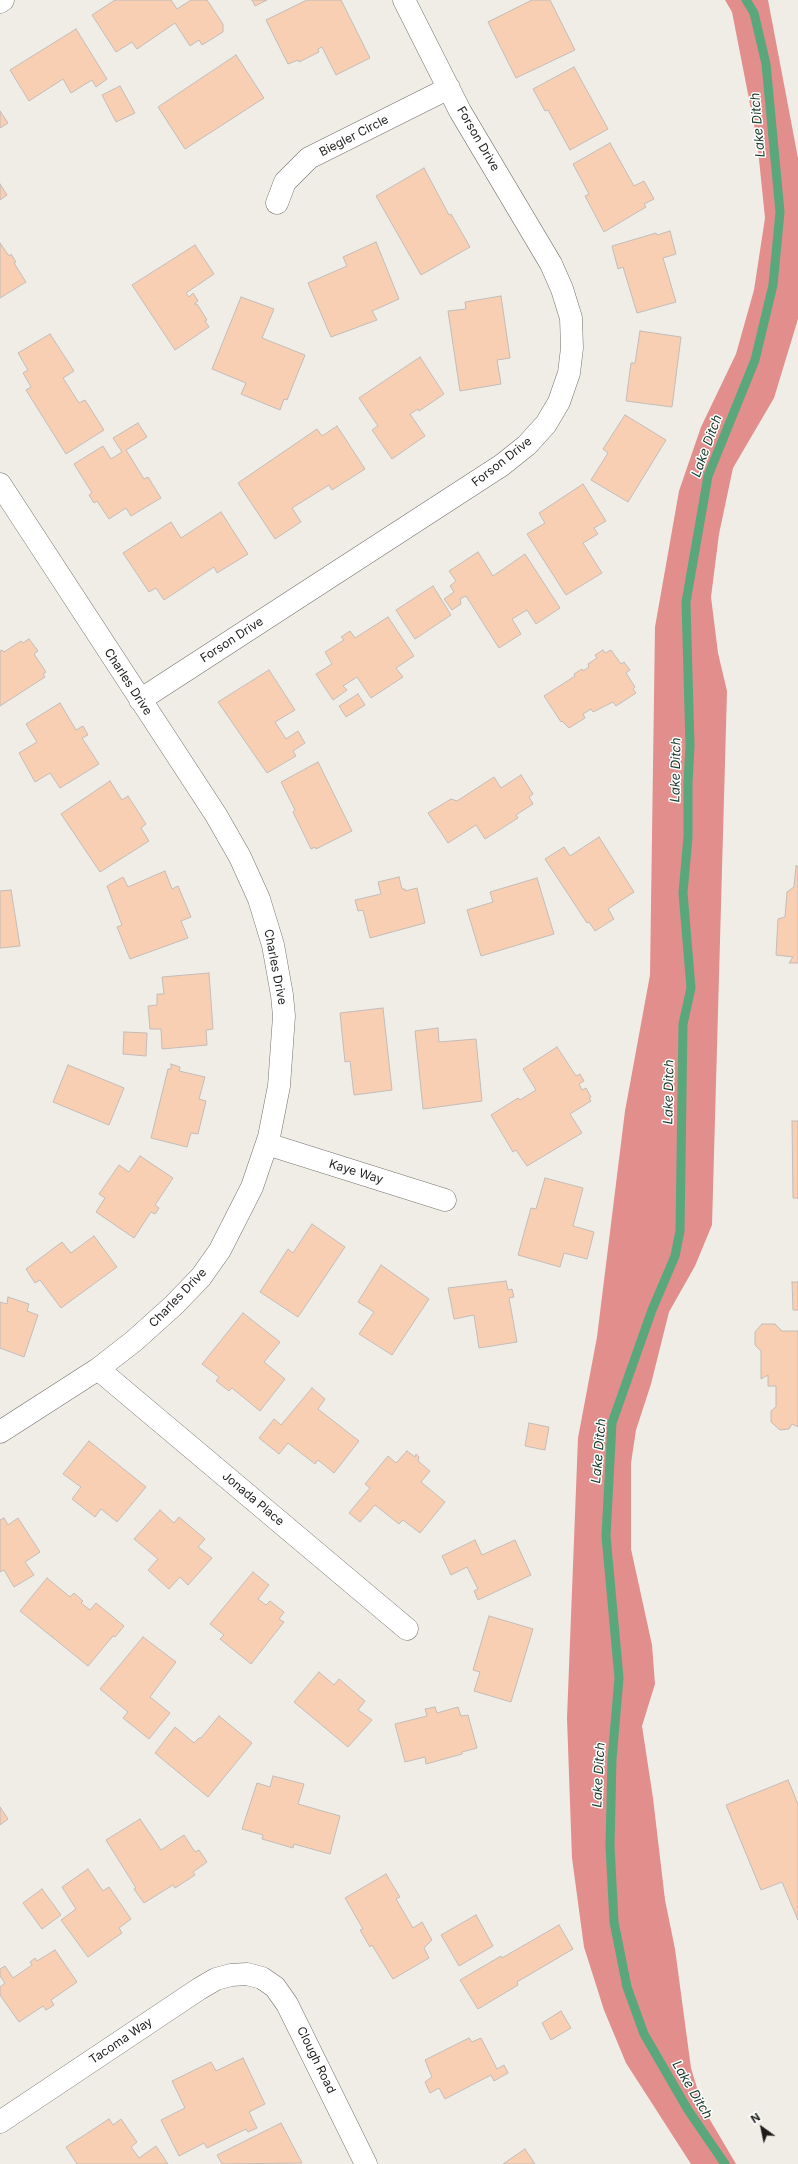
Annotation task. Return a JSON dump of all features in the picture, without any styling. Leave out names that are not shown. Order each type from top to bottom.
[{"type":"street","name":"Forson Drive","points":[[140,700],[502,465],[527,445],[541,430],[559,402],[569,373],[572,348],[571,318],[562,289],[551,264],[449,88],[404,0]]},
{"type":"street","name":"Biegler Circle","points":[[277,203],[285,182],[309,158],[449,88]]},
{"type":"street","name":"Charles Drive","points":[[0,484],[216,815],[240,857],[259,899],[273,945],[282,995],[283,1041],[279,1086],[267,1144],[252,1187],[233,1228],[201,1276],[174,1305],[134,1342],[98,1369],[0,1432]]},
{"type":"street","name":"Kaye Way","points":[[267,1144],[445,1200]]},
{"type":"street","name":"Jonada Place","points":[[98,1369],[407,1629]]},
{"type":"street","name":"Tacoma Way","points":[[0,2122],[198,1989],[216,1979],[231,1975],[247,1974]]},
{"type":"street","name":"Clough Road","points":[[247,1974],[262,1978],[275,1987],[287,2004],[366,2164]]},
{"type":"shaded area","points":[[725,0],[768,0],[798,158],[798,319],[774,398],[733,468],[719,534],[711,597],[718,653],[727,691],[712,1225],[695,1266],[669,1312],[651,1384],[636,1430],[631,1463],[631,1549],[652,1645],[655,1684],[642,1726],[653,1798],[665,1900],[675,1949],[691,2068],[703,2108],[736,2164],[691,2164],[626,2063],[604,2010],[584,1947],[572,1858],[567,1718],[578,1438],[597,1337],[625,1111],[650,975],[655,627],[679,491],[701,427],[736,354],[754,290],[765,218],[757,140],[732,12]]},
{"type":"building","points":[[115,0],[171,0],[177,9],[191,0],[207,0],[223,24],[223,32],[202,45],[199,40],[190,46],[175,23],[137,49],[132,42],[116,52],[92,15]]},
{"type":"building","points":[[252,0],[267,0],[255,6]]},
{"type":"building","points":[[307,0],[341,0],[370,58],[336,75],[322,47],[318,49],[319,52],[299,62],[298,60],[288,64],[266,20]]},
{"type":"building","points":[[532,0],[550,0],[575,50],[516,78],[488,22]]},
{"type":"building","points":[[76,29],[107,79],[96,87],[92,80],[71,93],[63,79],[29,101],[10,70]]},
{"type":"building","points":[[236,55],[264,98],[185,149],[158,107]]},
{"type":"building","points":[[574,67],[608,129],[570,150],[548,110],[545,111],[533,89]]},
{"type":"building","points":[[120,86],[135,113],[116,122],[102,95]]},
{"type":"building","points":[[0,111],[8,123],[0,128]]},
{"type":"building","points":[[610,143],[634,186],[644,181],[654,199],[644,204],[646,207],[604,232],[585,196],[589,194],[573,164]]},
{"type":"building","points":[[424,168],[449,215],[451,214],[470,247],[421,275],[376,196]]},
{"type":"building","points":[[0,184],[7,195],[0,200]]},
{"type":"building","points":[[670,231],[676,254],[663,258],[676,302],[637,313],[623,267],[618,269],[612,246],[656,233],[657,235]]},
{"type":"building","points":[[376,242],[399,299],[372,311],[377,320],[331,337],[308,283],[347,266],[343,257]]},
{"type":"building","points":[[0,243],[9,256],[11,254],[16,262],[14,263],[26,282],[0,298]]},
{"type":"building","points":[[195,245],[214,274],[186,293],[189,297],[193,293],[198,301],[194,304],[197,304],[207,320],[205,321],[209,327],[175,350],[132,285]]},
{"type":"building","points":[[501,296],[510,358],[497,360],[501,384],[460,391],[448,311],[466,309],[465,302]]},
{"type":"building","points":[[241,297],[274,309],[262,338],[305,355],[287,400],[284,399],[280,410],[241,394],[246,383],[212,369]]},
{"type":"building","points":[[640,331],[681,337],[672,407],[626,401],[631,363],[635,363]]},
{"type":"building","points":[[50,334],[74,371],[63,378],[79,403],[85,400],[104,430],[66,454],[26,390],[31,387],[23,373],[28,370],[18,353]]},
{"type":"building","points":[[420,357],[444,394],[419,411],[418,409],[410,414],[425,436],[392,459],[372,430],[378,426],[359,398]]},
{"type":"building","points":[[625,415],[666,440],[628,502],[591,480],[608,453],[603,449]]},
{"type":"building","points":[[138,423],[147,437],[126,450],[144,479],[148,477],[161,498],[131,516],[126,508],[109,519],[97,501],[94,503],[89,495],[92,493],[74,464],[103,446],[111,459],[122,452],[113,438]]},
{"type":"building","points":[[337,426],[365,469],[332,490],[329,485],[292,508],[301,522],[275,539],[238,483],[317,429],[322,436]]},
{"type":"building","points":[[583,484],[606,521],[594,528],[598,534],[583,543],[602,573],[566,595],[527,534],[545,523],[539,513]]},
{"type":"building","points":[[221,512],[248,554],[217,573],[214,567],[164,600],[156,588],[149,592],[123,553],[171,522],[181,538]]},
{"type":"building","points":[[478,552],[493,576],[525,554],[560,608],[536,624],[527,610],[512,619],[521,634],[499,648],[466,596],[460,599],[461,604],[452,610],[444,599],[454,592],[450,586],[456,581],[449,571]]},
{"type":"building","points":[[433,586],[451,615],[415,639],[396,610]]},
{"type":"building","points":[[388,617],[414,656],[396,668],[403,677],[371,698],[357,677],[343,686],[347,690],[333,700],[316,674],[332,664],[325,652],[344,640],[341,637],[350,631],[355,638]]},
{"type":"building","points":[[29,639],[38,651],[34,654],[46,672],[43,674],[45,677],[0,706],[0,651],[2,650],[4,652],[21,641],[23,643]]},
{"type":"building","points":[[603,650],[605,653],[611,650],[621,664],[624,662],[630,670],[626,673],[635,687],[633,689],[636,693],[616,706],[613,702],[593,712],[591,709],[583,714],[585,718],[569,728],[562,721],[561,722],[544,696],[575,676],[574,674],[589,667],[588,664],[597,658],[595,655]]},
{"type":"building","points":[[269,670],[295,710],[275,722],[286,739],[298,731],[305,743],[293,751],[296,756],[267,773],[218,702]]},
{"type":"building","points":[[358,694],[365,705],[346,717],[339,706]]},
{"type":"building","points":[[60,703],[76,730],[83,726],[88,735],[82,738],[99,764],[60,788],[50,773],[35,782],[19,753],[37,742],[26,724]]},
{"type":"building","points":[[318,762],[352,831],[316,849],[315,847],[311,849],[293,812],[295,810],[281,782]]},
{"type":"building","points":[[521,775],[533,794],[529,797],[533,804],[516,815],[518,818],[485,839],[476,825],[448,843],[428,813],[451,799],[457,801],[494,777],[501,788]]},
{"type":"building","points":[[110,781],[122,800],[128,796],[146,824],[141,828],[149,841],[100,872],[61,814]]},
{"type":"building","points":[[599,837],[634,892],[608,909],[614,919],[595,931],[589,922],[587,923],[545,859],[564,847],[570,856]]},
{"type":"building","points":[[796,866],[798,866],[798,963],[789,963],[793,957],[776,955],[778,919],[785,917],[787,892],[794,887]]},
{"type":"building","points":[[165,871],[172,889],[178,886],[191,917],[181,921],[188,938],[130,959],[117,927],[122,925],[107,886],[123,877],[128,887]]},
{"type":"building","points":[[399,877],[402,889],[405,889],[405,891],[417,888],[425,923],[370,938],[363,910],[358,911],[355,900],[381,894],[378,882]]},
{"type":"building","points":[[537,878],[554,934],[481,956],[467,910],[493,902],[490,892]]},
{"type":"building","points":[[11,890],[20,946],[0,948],[0,891]]},
{"type":"building","points":[[209,973],[213,1029],[206,1030],[207,1045],[162,1049],[161,1029],[150,1029],[148,1006],[157,1005],[157,994],[164,994],[162,977]]},
{"type":"building","points":[[383,1008],[392,1090],[354,1095],[350,1061],[345,1062],[340,1013]]},
{"type":"building","points":[[438,1028],[439,1042],[476,1039],[482,1101],[423,1109],[415,1031]]},
{"type":"building","points":[[124,1032],[147,1033],[146,1056],[123,1054]]},
{"type":"building","points":[[557,1047],[576,1076],[580,1074],[584,1081],[579,1084],[582,1090],[586,1088],[591,1097],[589,1098],[591,1101],[570,1114],[582,1133],[527,1166],[516,1150],[513,1152],[491,1115],[518,1098],[520,1100],[536,1090],[523,1069]]},
{"type":"building","points":[[171,1064],[180,1067],[179,1071],[205,1077],[199,1099],[206,1101],[198,1134],[191,1133],[187,1147],[151,1138],[168,1069],[171,1069]]},
{"type":"building","points":[[68,1065],[124,1088],[109,1125],[53,1102]]},
{"type":"building","points":[[792,1121],[798,1121],[798,1198],[793,1198]]},
{"type":"building","points":[[140,1156],[173,1178],[155,1205],[159,1208],[155,1214],[151,1212],[134,1238],[96,1212],[105,1198],[99,1194],[119,1165],[129,1172]]},
{"type":"building","points":[[545,1178],[583,1188],[573,1226],[594,1232],[587,1259],[564,1253],[560,1267],[518,1255],[531,1208],[536,1209]]},
{"type":"building","points":[[312,1224],[345,1247],[298,1317],[260,1292],[288,1249],[293,1253]]},
{"type":"building","points":[[94,1236],[117,1267],[61,1308],[40,1280],[35,1283],[26,1269],[62,1242],[71,1253]]},
{"type":"building","points":[[381,1265],[429,1299],[392,1355],[359,1334],[374,1312],[358,1302]]},
{"type":"building","points":[[506,1281],[508,1290],[512,1289],[514,1297],[509,1298],[517,1342],[479,1348],[474,1315],[454,1319],[448,1288]]},
{"type":"building","points":[[792,1282],[798,1282],[798,1310],[793,1310]]},
{"type":"building","points":[[8,1297],[29,1304],[27,1311],[38,1315],[24,1357],[0,1348],[0,1302],[7,1304]]},
{"type":"building","points":[[243,1313],[280,1342],[264,1362],[285,1379],[260,1411],[232,1388],[229,1391],[216,1381],[219,1377],[202,1364]]},
{"type":"building","points":[[762,1324],[775,1324],[782,1331],[798,1331],[798,1427],[792,1424],[789,1429],[780,1430],[771,1422],[771,1411],[776,1407],[776,1386],[768,1386],[768,1375],[761,1379],[761,1351],[755,1345],[755,1332]]},
{"type":"building","points":[[312,1388],[325,1399],[318,1409],[359,1441],[334,1473],[318,1460],[315,1464],[288,1443],[279,1454],[259,1438],[274,1419],[281,1425]]},
{"type":"building","points":[[529,1423],[549,1427],[545,1450],[525,1446]]},
{"type":"building","points":[[89,1441],[146,1487],[117,1522],[101,1509],[95,1517],[72,1499],[81,1487],[63,1474]]},
{"type":"building","points":[[407,1451],[415,1457],[416,1454],[419,1457],[418,1461],[430,1471],[421,1482],[445,1502],[420,1533],[403,1520],[399,1524],[375,1505],[360,1522],[349,1513],[370,1488],[365,1484],[388,1456],[396,1463]]},
{"type":"building","points":[[160,1510],[174,1523],[179,1517],[205,1539],[198,1547],[212,1558],[188,1585],[180,1577],[169,1589],[148,1570],[158,1559],[134,1539]]},
{"type":"building","points":[[4,1518],[8,1525],[18,1518],[40,1552],[25,1562],[34,1575],[14,1587],[4,1570],[0,1572],[0,1520]]},
{"type":"building","points":[[475,1540],[482,1555],[515,1540],[531,1575],[478,1600],[474,1591],[478,1589],[467,1567],[451,1575],[442,1556]]},
{"type":"building","points":[[253,1572],[269,1585],[258,1599],[266,1605],[270,1601],[284,1612],[279,1619],[284,1622],[251,1664],[220,1639],[224,1635],[210,1624]]},
{"type":"building","points":[[47,1578],[70,1597],[74,1593],[83,1601],[81,1603],[90,1610],[96,1603],[124,1626],[115,1637],[113,1636],[88,1666],[20,1611]]},
{"type":"building","points":[[489,1616],[533,1629],[511,1702],[474,1691],[480,1672],[473,1670]]},
{"type":"building","points":[[143,1637],[176,1662],[150,1697],[170,1713],[149,1739],[123,1718],[128,1712],[100,1689]]},
{"type":"building","points":[[319,1672],[334,1685],[339,1679],[365,1701],[358,1710],[372,1720],[348,1747],[294,1702]]},
{"type":"building","points":[[435,1707],[437,1713],[458,1707],[461,1716],[468,1715],[477,1748],[462,1752],[462,1754],[426,1764],[425,1757],[405,1762],[395,1724],[427,1716],[425,1709]]},
{"type":"building","points":[[219,1716],[252,1743],[208,1797],[155,1753],[175,1727],[194,1743],[201,1738]]},
{"type":"building","points":[[273,1776],[304,1784],[298,1804],[340,1816],[330,1854],[294,1844],[293,1848],[262,1839],[263,1835],[242,1829],[257,1783],[270,1787]]},
{"type":"building","points":[[788,1780],[798,1804],[798,1920],[782,1882],[761,1890],[726,1805]]},
{"type":"building","points":[[0,1807],[8,1819],[0,1825]]},
{"type":"building","points":[[140,1819],[161,1850],[184,1835],[195,1852],[199,1850],[207,1862],[193,1872],[195,1875],[175,1888],[173,1885],[144,1903],[134,1889],[136,1888],[106,1840]]},
{"type":"building","points":[[88,1869],[103,1891],[109,1887],[131,1919],[119,1928],[122,1933],[88,1957],[61,1920],[76,1909],[62,1887]]},
{"type":"building","points":[[386,1874],[400,1897],[396,1899],[413,1928],[422,1922],[432,1940],[424,1948],[429,1958],[393,1979],[372,1945],[370,1947],[360,1930],[363,1929],[345,1898]]},
{"type":"building","points":[[42,1889],[61,1915],[42,1929],[23,1903]]},
{"type":"building","points":[[476,1915],[493,1946],[459,1966],[441,1935]]},
{"type":"building","points":[[559,1925],[573,1949],[517,1982],[518,1985],[478,2009],[460,1980]]},
{"type":"building","points":[[55,1950],[77,1982],[51,2000],[54,2005],[46,2010],[43,2006],[19,2022],[0,1995],[0,1987],[5,1983],[0,1976],[0,1969],[5,1966],[13,1978],[32,1965],[30,1962],[35,1958],[37,1961]]},
{"type":"building","points":[[561,2011],[571,2028],[551,2040],[542,2023]]},
{"type":"building","points":[[469,2038],[472,2042],[481,2038],[497,2069],[504,2065],[508,2073],[494,2081],[491,2075],[445,2099],[439,2088],[430,2093],[425,2082],[432,2077],[425,2060]]},
{"type":"building","points":[[243,2058],[265,2104],[249,2112],[257,2128],[248,2132],[246,2129],[207,2148],[204,2143],[179,2156],[161,2120],[185,2108],[172,2081],[211,2062],[216,2071]]},
{"type":"building","points":[[109,2119],[113,2125],[121,2119],[137,2142],[131,2147],[139,2158],[156,2146],[168,2164],[77,2164],[66,2147]]},
{"type":"building","points":[[281,2123],[302,2163],[222,2164],[217,2155]]},
{"type":"building","points":[[525,2149],[535,2164],[503,2164]]},
{"type":"waterway","name":"Lake Ditch","points":[[725,2164],[688,2110],[644,2034],[627,1987],[614,1922],[610,1846],[612,1759],[619,1678],[606,1536],[612,1423],[652,1310],[675,1256],[680,1231],[683,1024],[691,988],[683,893],[688,837],[690,746],[686,602],[708,476],[755,360],[773,285],[780,212],[766,64],[754,13],[746,0]]}]
